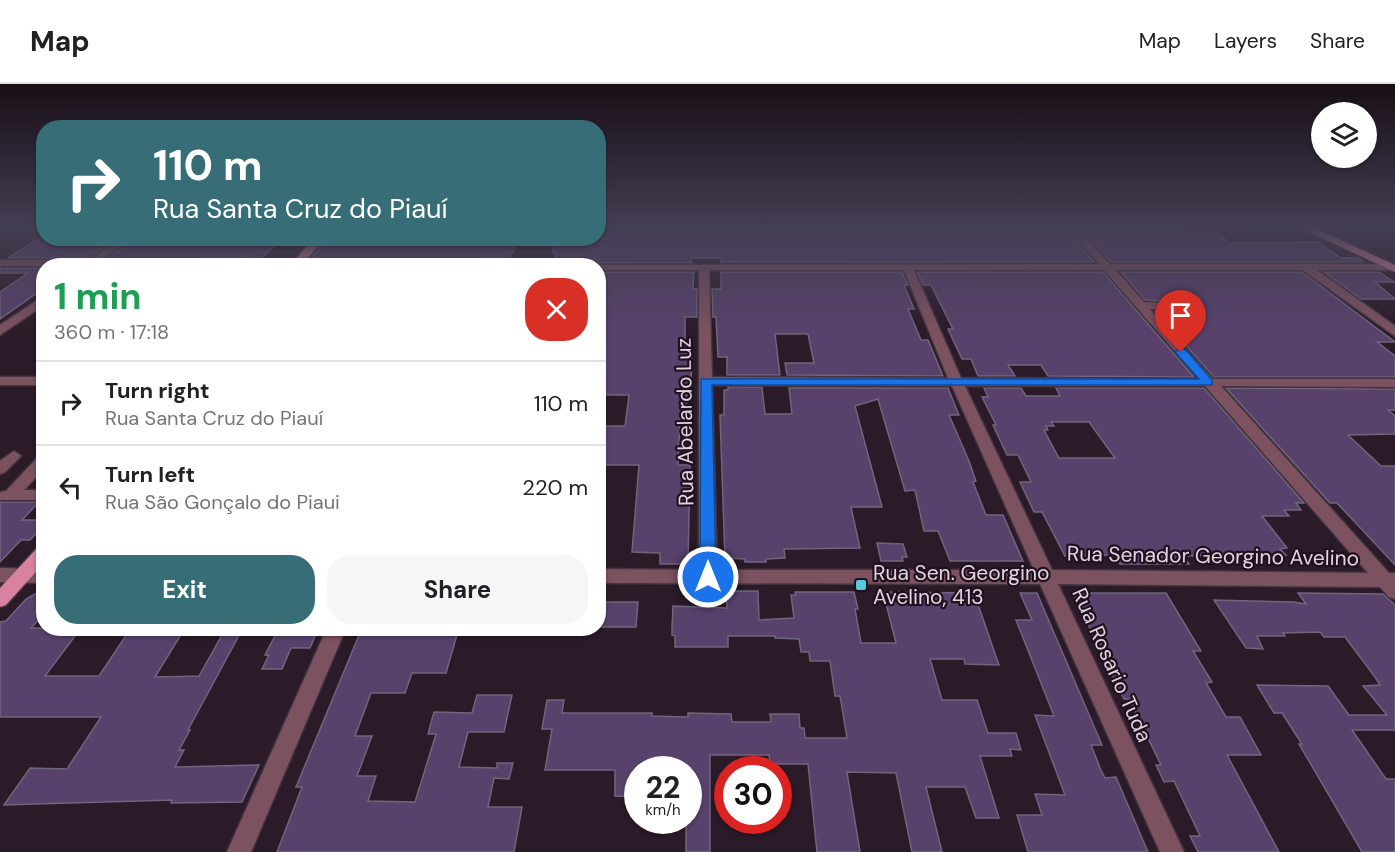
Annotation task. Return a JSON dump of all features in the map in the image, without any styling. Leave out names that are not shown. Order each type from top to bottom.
[{"type":"main road","points":[[0,600],[36,560]]},
{"type":"street","points":[[1102,261],[1391,584]]},
{"type":"street","points":[[0,263],[36,263]]},
{"type":"street","points":[[606,267],[1307,268],[1390,265]]},
{"type":"street","name":"Rua Abelardo Luz","points":[[704,267],[708,577]]},
{"type":"street","name":"Rua Rosario Tuda","points":[[908,268],[957,383],[1172,852]]},
{"type":"street","points":[[1307,268],[1395,332]]},
{"type":"street","points":[[0,332],[36,305]]},
{"type":"street","points":[[1141,305],[1186,306]]},
{"type":"street","points":[[0,381],[36,381]]},
{"type":"street","points":[[706,381],[1395,383]]},
{"type":"street","points":[[0,469],[14,456]]},
{"type":"street","points":[[5,496],[36,467]]},
{"type":"street","points":[[5,496],[36,495]]},
{"type":"street","points":[[0,575],[36,576]]},
{"type":"street","name":"Rua Senador Georgino Avelino","points":[[606,576],[1047,576],[1391,584]]},
{"type":"street","points":[[239,852],[334,636]]},
{"type":"building","points":[[606,261],[692,261],[692,263],[606,263]]},
{"type":"building","points":[[1093,261],[1094,262],[721,262]]},
{"type":"building","points":[[1110,261],[1363,262],[1111,262]]},
{"type":"building","points":[[0,268],[36,268],[36,294],[0,319],[0,292],[28,273],[0,273]]},
{"type":"building","points":[[606,272],[694,272],[693,289],[697,289],[697,317],[685,317],[685,350],[692,350],[691,389],[687,389],[686,418],[680,418],[678,465],[690,465],[688,564],[660,564],[660,553],[632,552],[639,465],[606,465],[606,426],[625,426],[629,395],[606,395]]},
{"type":"building","points":[[721,272],[902,272],[908,285],[904,285],[914,309],[908,309],[921,340],[928,340],[943,376],[787,375],[785,363],[814,363],[808,334],[775,334],[780,375],[727,375],[727,357],[718,357],[716,317],[713,317],[712,289],[721,289]]},
{"type":"building","points":[[917,272],[1103,272],[1194,377],[1048,376],[1041,365],[1008,365],[1015,376],[978,376],[971,359],[962,359],[948,329],[953,329],[931,285],[923,285]]},
{"type":"building","points":[[1121,272],[1302,272],[1395,342],[1377,342],[1395,356],[1395,377],[1214,377],[1155,311],[1186,311],[1193,308],[1194,304],[1145,300]]},
{"type":"building","points":[[1324,272],[1379,272],[1394,282],[1375,282],[1395,299],[1361,299]]},
{"type":"building","points":[[728,387],[762,387],[765,414],[792,414],[789,388],[948,388],[959,415],[949,415],[969,461],[976,481],[973,482],[986,515],[1003,515],[1023,561],[950,561],[938,531],[924,531],[915,490],[905,491],[878,399],[855,406],[882,507],[851,507],[860,548],[784,549],[785,558],[766,559],[766,562],[745,562],[745,559],[725,558],[720,415],[724,415],[724,390],[728,390]]},
{"type":"building","points":[[984,388],[1021,388],[1026,396],[1060,396],[1056,388],[1204,388],[1304,503],[1296,503],[1301,510],[1284,510],[1289,516],[1262,516],[1287,548],[1280,549],[1286,555],[1183,556],[1189,564],[1120,564],[1114,555],[1065,556],[1042,512],[1034,512],[1020,482],[1031,482],[1018,455],[1007,455],[982,397],[988,397]],"holes":[[[1051,422],[1089,422],[1115,458],[1059,458],[1044,430],[1048,430],[1046,426],[1054,426]]]},
{"type":"building","points":[[1226,388],[1395,389],[1395,410],[1388,410],[1395,416],[1395,434],[1348,435],[1381,466],[1395,466],[1395,565],[1337,503],[1330,503]]},
{"type":"building","points":[[0,502],[36,502],[36,505],[22,520],[36,520],[36,534],[30,540],[21,540],[0,562]]},
{"type":"building","points":[[877,543],[903,544],[907,557],[902,557],[903,561],[881,561]]},
{"type":"building","points":[[726,591],[758,591],[759,620],[794,618],[791,595],[796,595],[795,592],[854,592],[861,643],[896,643],[883,592],[974,593],[999,665],[965,664],[964,659],[930,659],[942,700],[977,700],[988,733],[1016,733],[1021,750],[1010,749],[1012,756],[980,756],[999,818],[976,818],[965,787],[926,787],[942,852],[912,852],[896,773],[847,772],[860,852],[817,852],[808,764],[792,764],[792,756],[710,755],[710,852],[686,852],[686,834],[702,834],[702,756],[624,756],[624,796],[615,796],[615,770],[545,770],[552,729],[542,729],[547,700],[564,700],[562,713],[652,713],[652,716],[688,717],[688,713],[731,714],[732,722],[771,722],[770,714],[799,714],[800,728],[804,728],[805,738],[847,738],[840,696],[835,696],[830,661],[810,661],[809,652],[801,652],[799,639],[775,638],[775,636],[728,636],[728,647],[675,647],[675,636],[672,635],[673,606],[727,608]]},
{"type":"building","points":[[36,593],[36,623],[31,628],[36,628],[36,636],[75,636],[45,676],[99,676],[126,636],[180,636],[155,677],[199,676],[222,636],[239,636],[188,730],[190,730],[179,750],[184,750],[175,767],[259,765],[242,802],[171,803],[172,800],[4,805],[30,768],[67,769],[101,717],[0,717],[0,622],[6,621],[26,599]]},
{"type":"building","points":[[1020,593],[1037,593],[1102,745],[1091,745],[1101,770],[1105,778],[1116,777],[1148,852],[1028,852],[1017,815],[1042,815],[1035,794],[1065,795],[1035,715],[1054,716],[1016,620],[1032,620]]},
{"type":"building","points":[[1073,593],[1166,593],[1201,651],[1193,651],[1212,682],[1206,683],[1226,717],[1240,717],[1261,755],[1227,755],[1279,852],[1198,852],[1190,836],[1200,836],[1174,781],[1164,782],[1156,765],[1161,765],[1129,699],[1124,699]]},
{"type":"building","points":[[1298,593],[1383,594],[1395,605],[1395,730],[1352,730],[1386,779],[1395,779],[1395,852],[1362,852],[1299,744],[1302,744],[1282,713],[1274,713],[1257,685],[1328,686],[1349,715],[1387,715],[1363,686],[1380,685],[1375,677],[1345,637],[1324,637],[1320,632],[1283,633],[1285,636],[1257,636],[1263,649],[1246,648],[1214,600],[1306,604]]},
{"type":"building","points":[[606,602],[638,602],[636,627],[606,627]]},
{"type":"building","points":[[275,636],[315,636],[310,648],[291,648],[282,669],[262,669],[269,655],[265,655]]},
{"type":"building","points":[[359,636],[457,636],[446,673],[412,673],[405,693],[371,693],[355,736],[372,736],[357,776],[376,776],[368,801],[415,802],[436,734],[428,734],[434,712],[472,713],[477,695],[512,695],[504,732],[468,732],[459,767],[497,768],[497,763],[513,763],[509,779],[494,778],[488,807],[522,807],[514,852],[277,852],[302,787],[296,787]]},
{"type":"place","name":"Rua Sen. Georgino Avelino, 413","points":[[861,585]]},
{"type":"route","points":[[708,577],[706,381],[1208,382],[1181,352]]}]
